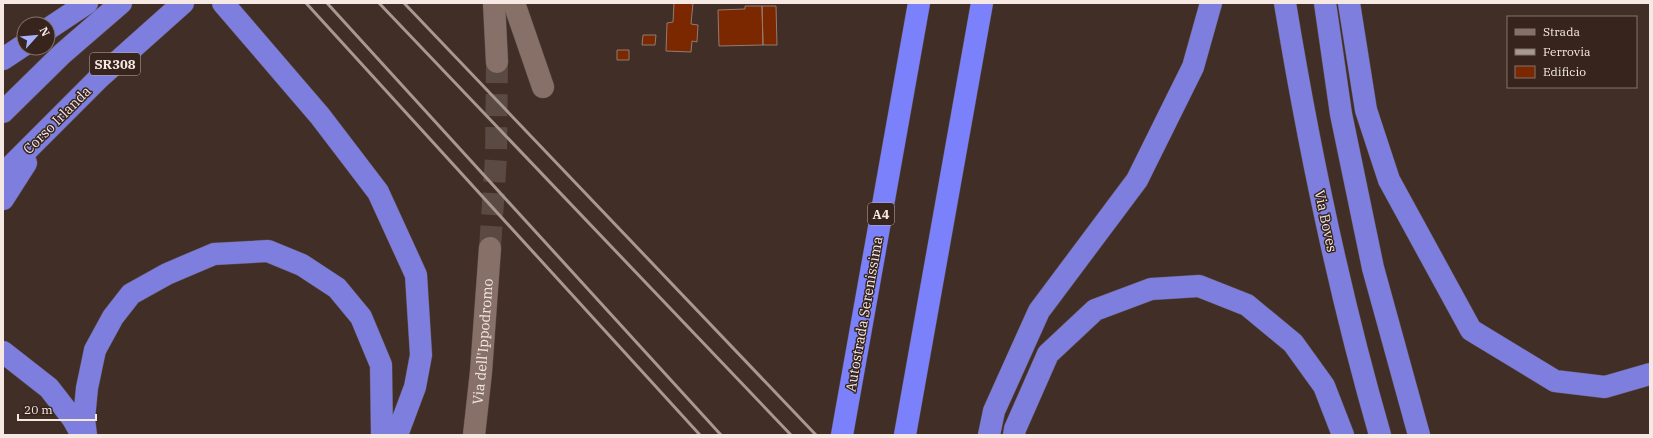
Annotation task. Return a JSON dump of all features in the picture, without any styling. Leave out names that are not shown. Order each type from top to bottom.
[{"type":"highway","points":[[56,23],[88,3]]},
{"type":"highway","name":"SR308","points":[[3,112],[62,54],[121,3]]},
{"type":"highway","name":"Corso Irlanda","points":[[3,174],[110,68],[183,3]]},
{"type":"highway","points":[[223,3],[320,116],[378,192],[416,275],[422,355],[415,387],[397,435]]},
{"type":"highway","name":"Autostrada Serenissima","points":[[843,430],[919,3]]},
{"type":"highway","points":[[905,435],[982,3]]},
{"type":"highway","points":[[989,435],[994,411],[1039,311],[1137,180],[1193,66],[1211,3]]},
{"type":"highway","name":"Via Boves","points":[[1285,3],[1303,112],[1333,257],[1363,376],[1380,435]]},
{"type":"highway","points":[[1325,3],[1341,114],[1373,268],[1419,435]]},
{"type":"highway","points":[[1349,3],[1366,110],[1389,180],[1471,330],[1555,380],[1605,387],[1650,374]]},
{"type":"highway","points":[[3,59],[16,50]]},
{"type":"highway","points":[[3,199],[49,127]]},
{"type":"highway","points":[[86,435],[84,419],[87,388],[95,350],[113,317],[132,294],[167,274],[214,254],[268,252],[302,265],[337,288],[361,316],[381,365],[382,435]]},
{"type":"highway","points":[[1014,435],[1015,429],[1048,354],[1095,310],[1152,289],[1199,286],[1247,305],[1293,343],[1324,386],[1343,435]]},
{"type":"highway","points":[[3,352],[49,388],[73,419],[82,435]]},
{"type":"street","points":[[494,3],[497,62]]},
{"type":"street","points":[[514,3],[543,87]]},
{"type":"street","name":"Via dell'Ippodromo","points":[[474,435],[481,372],[490,248]]},
{"type":"building","points":[[674,3],[693,3],[691,24],[698,25],[697,42],[692,41],[691,52],[666,51],[667,23],[673,22]]},
{"type":"building","points":[[745,6],[762,6],[763,45],[719,46],[718,10],[745,9]]},
{"type":"building","points":[[762,6],[776,6],[777,45],[763,45]]},
{"type":"building","points":[[643,35],[656,35],[655,45],[642,45]]},
{"type":"building","points":[[617,50],[629,50],[629,60],[617,60]]},
{"type":"tunnel","points":[[490,248],[496,157],[497,62]]},
{"type":"railway","points":[[306,3],[700,435]]},
{"type":"railway","points":[[327,3],[721,435]]},
{"type":"railway","points":[[379,3],[791,435]]},
{"type":"railway","points":[[404,3],[816,435]]}]
